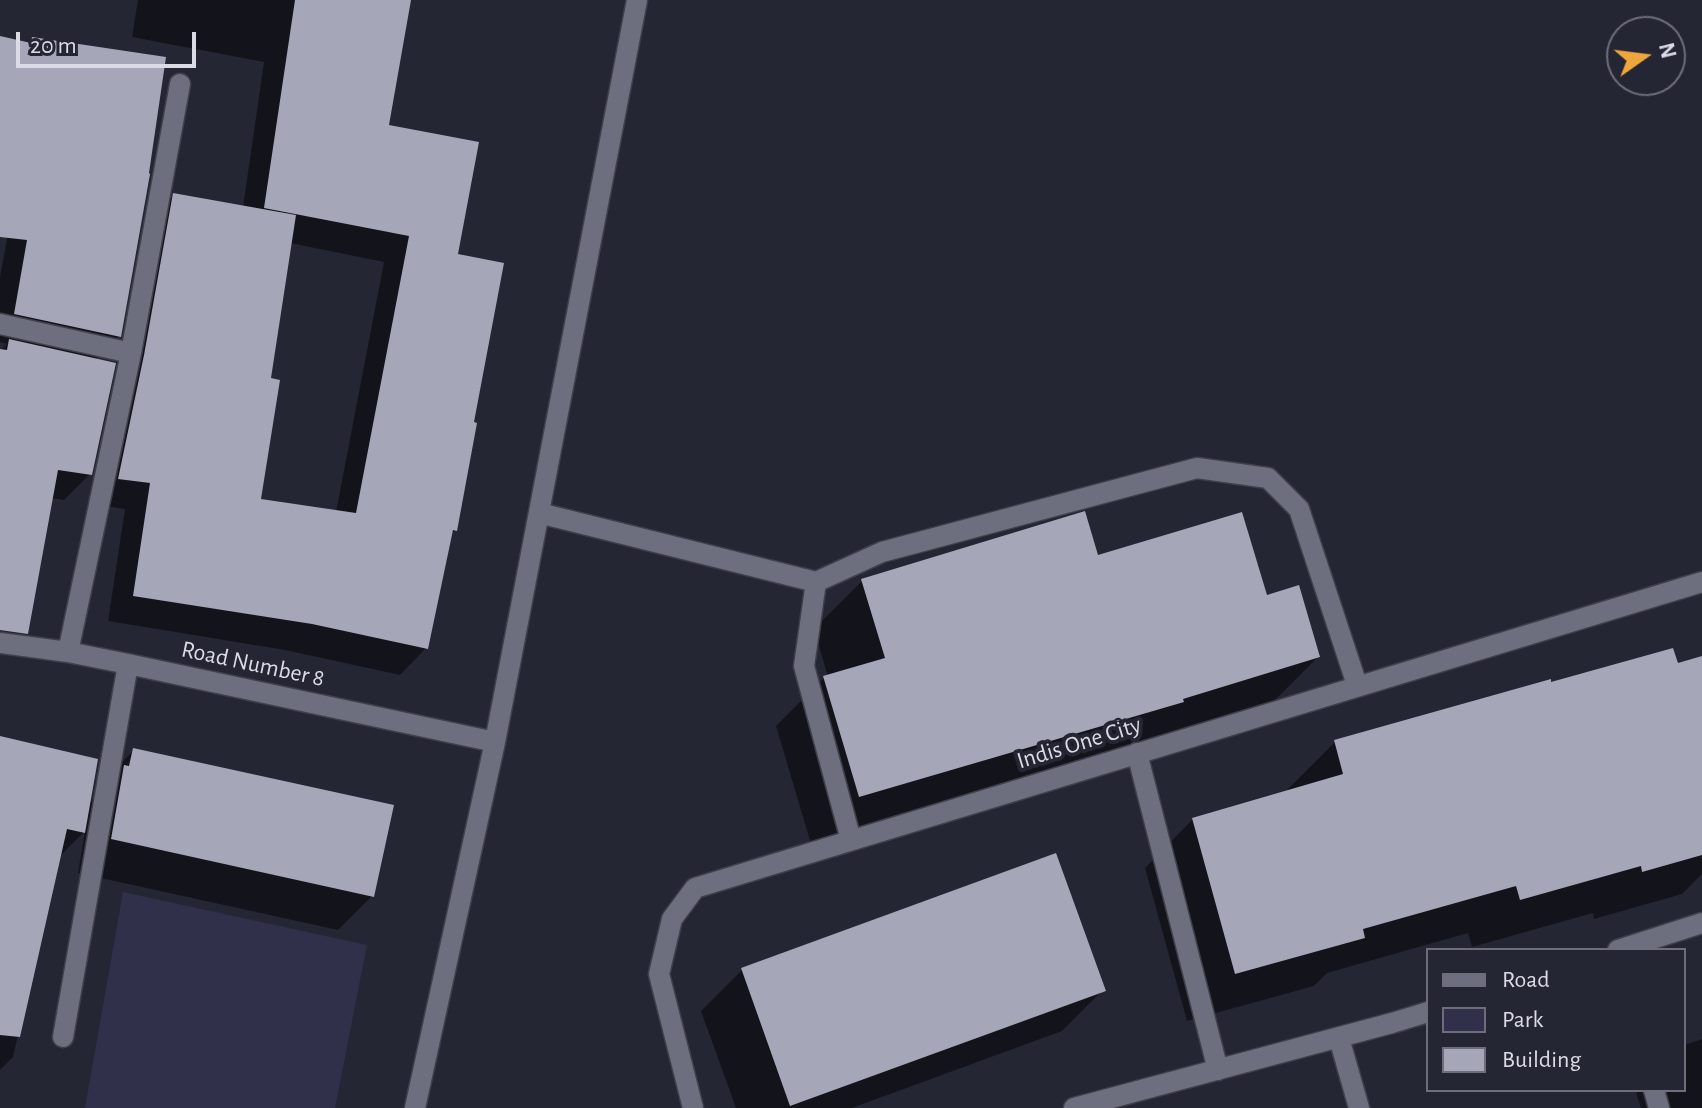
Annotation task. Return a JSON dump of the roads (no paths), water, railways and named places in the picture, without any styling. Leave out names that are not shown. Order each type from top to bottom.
[{"type":"street","points":[[415,1108],[495,742],[637,0]]},
{"type":"street","points":[[68,652],[131,353],[180,84]]},
{"type":"street","points":[[0,324],[131,353]]},
{"type":"street","points":[[539,513],[816,582],[882,552],[1197,468],[1268,478],[1299,509],[1357,685]]},
{"type":"street","points":[[816,582],[804,666],[851,840]]},
{"type":"street","name":"Indis One City","points":[[693,1108],[659,974],[672,919],[695,888],[1702,582]]},
{"type":"street","name":"Road Number 8","points":[[0,643],[68,652],[495,742]]},
{"type":"street","points":[[63,1037],[128,664]]},
{"type":"street","points":[[1137,753],[1218,1070]]},
{"type":"street","points":[[1624,948],[1702,923]]},
{"type":"street","points":[[1074,1108],[1426,1013]]},
{"type":"street","points":[[1339,1038],[1359,1108]]}]
